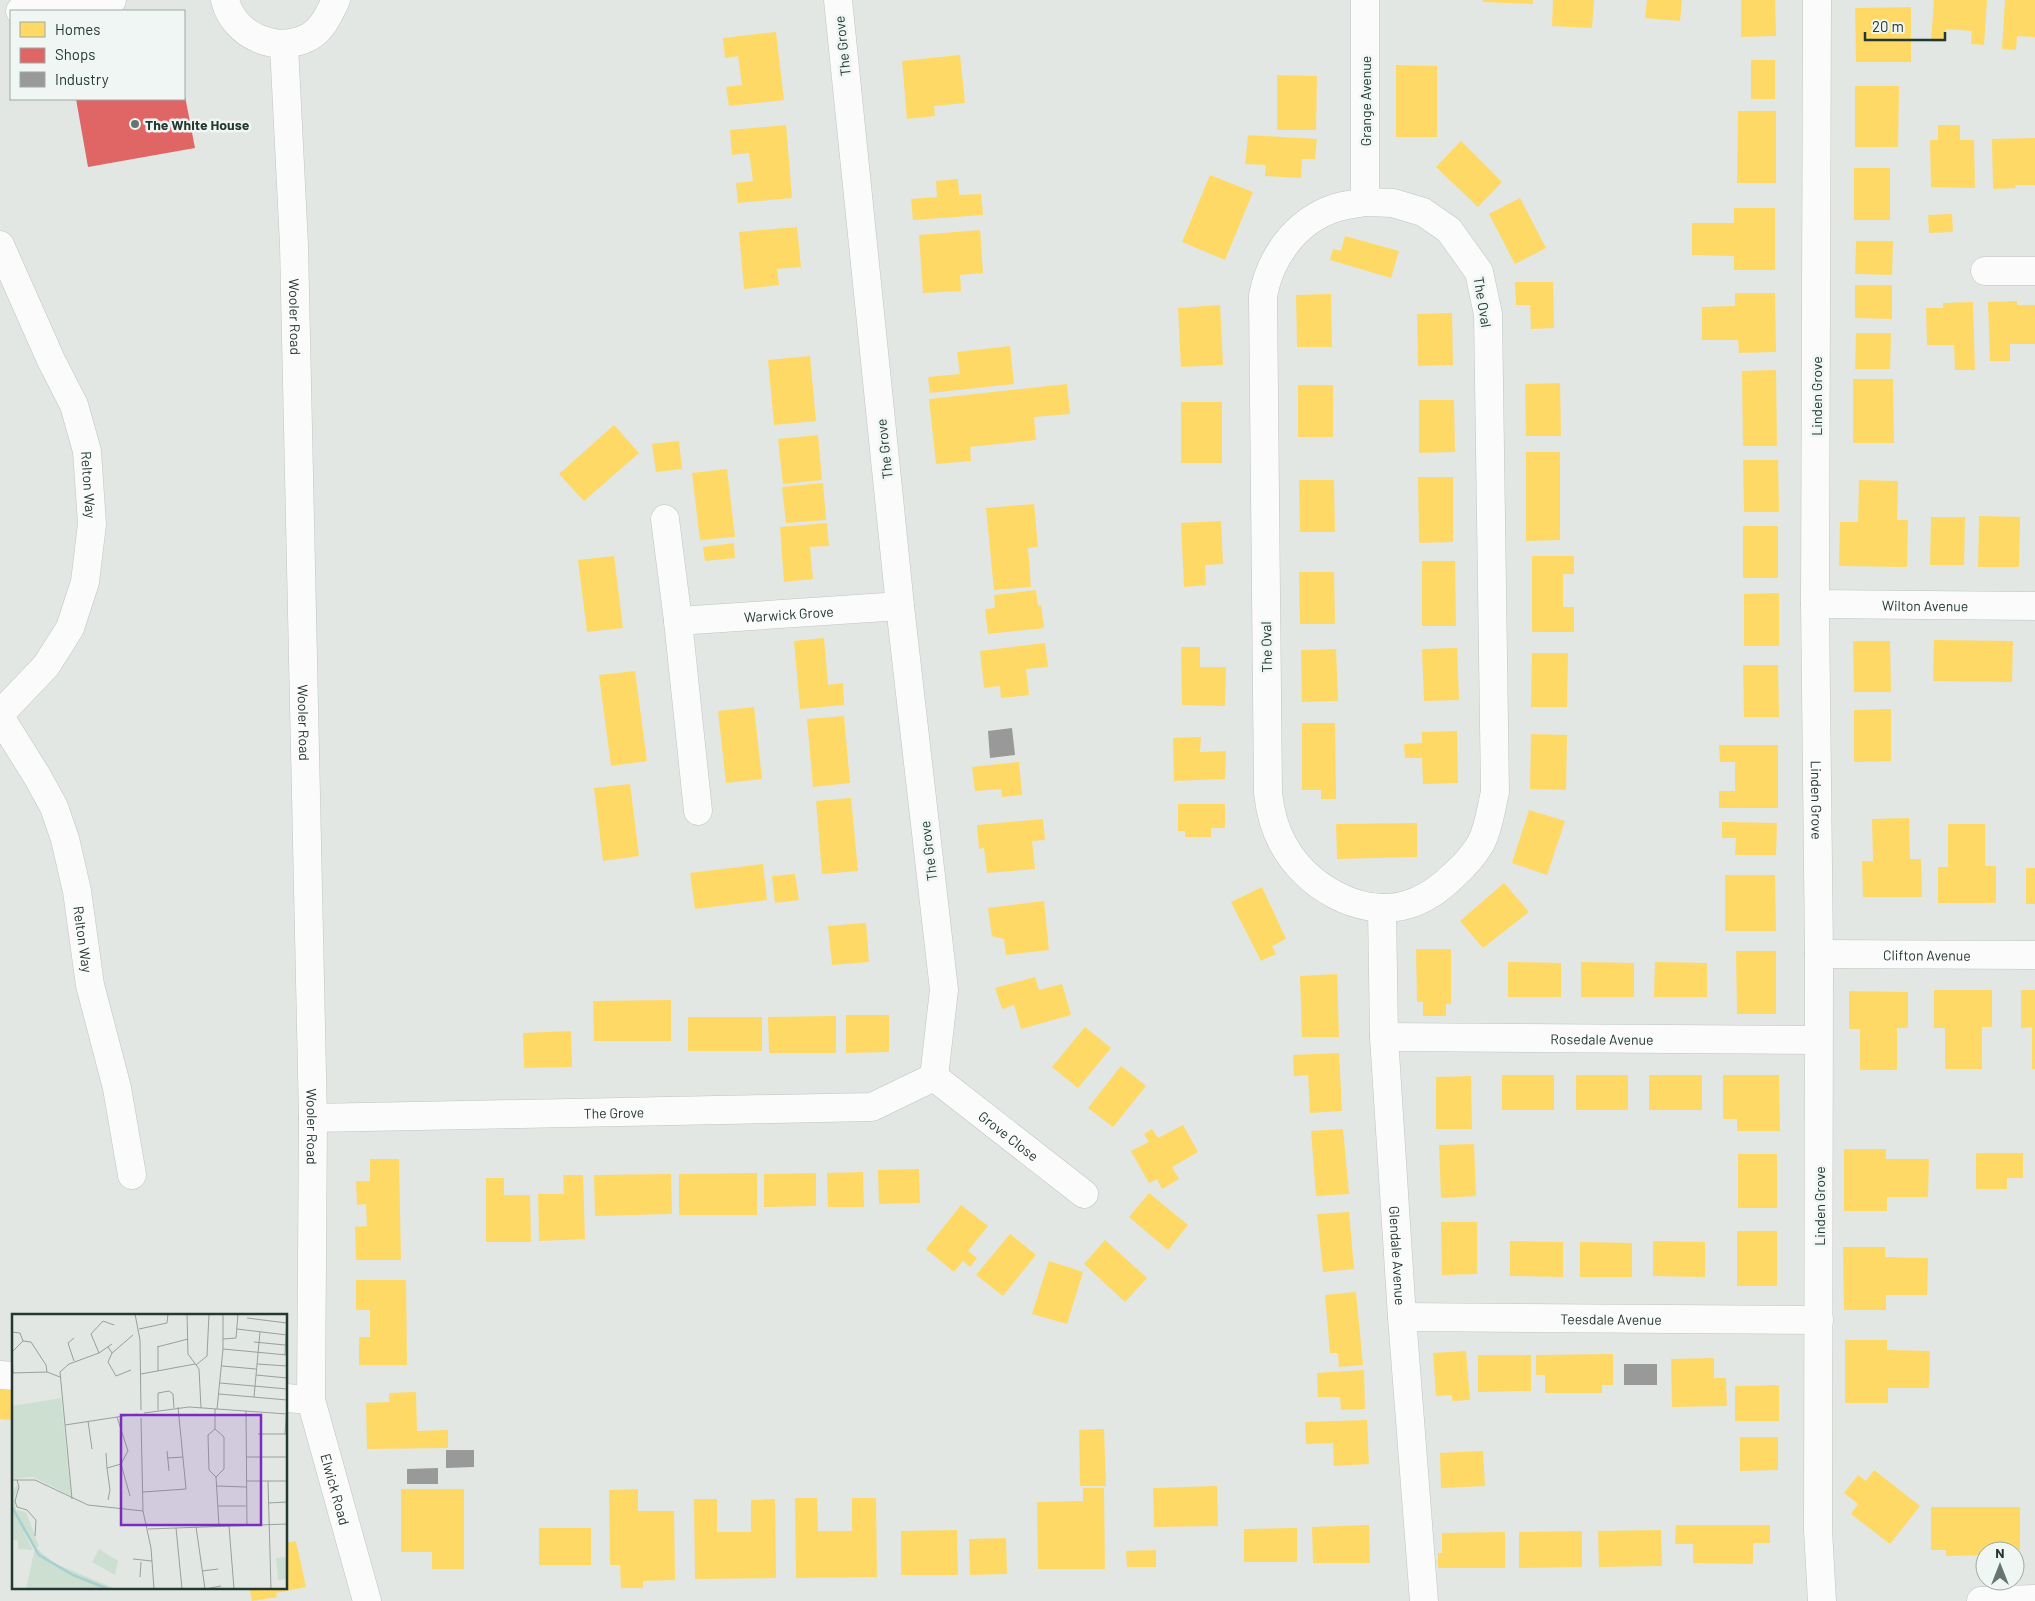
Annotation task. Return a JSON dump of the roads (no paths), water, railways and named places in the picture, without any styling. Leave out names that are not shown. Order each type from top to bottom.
[{"type":"street","points":[[28,10],[112,0]]},
{"type":"street","points":[[226,0],[228,10],[245,32],[263,42],[284,45],[309,37],[324,24],[336,0]]},
{"type":"street","name":"The Grove","points":[[313,1118],[872,1107],[934,1077],[944,990],[900,606],[838,0]]},
{"type":"street","name":"Grange Avenue","points":[[1365,0],[1365,202]]},
{"type":"street","name":"Linden Grove","points":[[1817,0],[1815,604],[1819,954],[1818,1530],[1822,1601]]},
{"type":"street","name":"Wooler Road","points":[[284,45],[294,245],[313,1118],[299,1399]]},
{"type":"street","name":"The Oval","points":[[1365,202],[1394,203],[1423,212],[1449,230],[1466,251],[1479,272],[1488,314],[1494,792],[1490,818],[1481,843],[1465,864],[1446,883],[1424,898],[1406,905],[1382,908],[1362,906],[1333,894],[1306,876],[1283,844],[1271,815],[1268,793],[1263,296],[1266,280],[1272,265],[1285,244],[1304,225],[1333,209],[1365,202]]},
{"type":"street","name":"Relton Way","points":[[0,245],[51,360],[74,405],[87,451],[92,524],[85,582],[70,628],[46,666],[0,716],[54,807],[65,839],[77,891],[90,985],[117,1088],[132,1174]]},
{"type":"street","points":[[1985,271],[2035,271]]},
{"type":"street","points":[[665,519],[698,810]]},
{"type":"street","name":"Wilton Avenue","points":[[1815,604],[2035,606]]},
{"type":"street","name":"Warwick Grove","points":[[678,621],[900,606]]},
{"type":"street","name":"Glendale Avenue","points":[[1382,908],[1384,1037],[1402,1317],[1424,1601]]},
{"type":"street","name":"Clifton Avenue","points":[[1819,954],[2035,955]]},
{"type":"street","name":"Rosedale Avenue","points":[[1384,1037],[1818,1040]]},
{"type":"street","name":"Grove Close","points":[[934,1077],[1084,1194]]},
{"type":"street","name":"Teesdale Avenue","points":[[1402,1317],[1819,1320]]},
{"type":"street","name":"Elwick Road","points":[[299,1399],[367,1601]]},
{"type":"street","points":[[1981,1601],[2035,1599]]},
{"type":"place","name":"The White House","points":[[135,124]]}]
